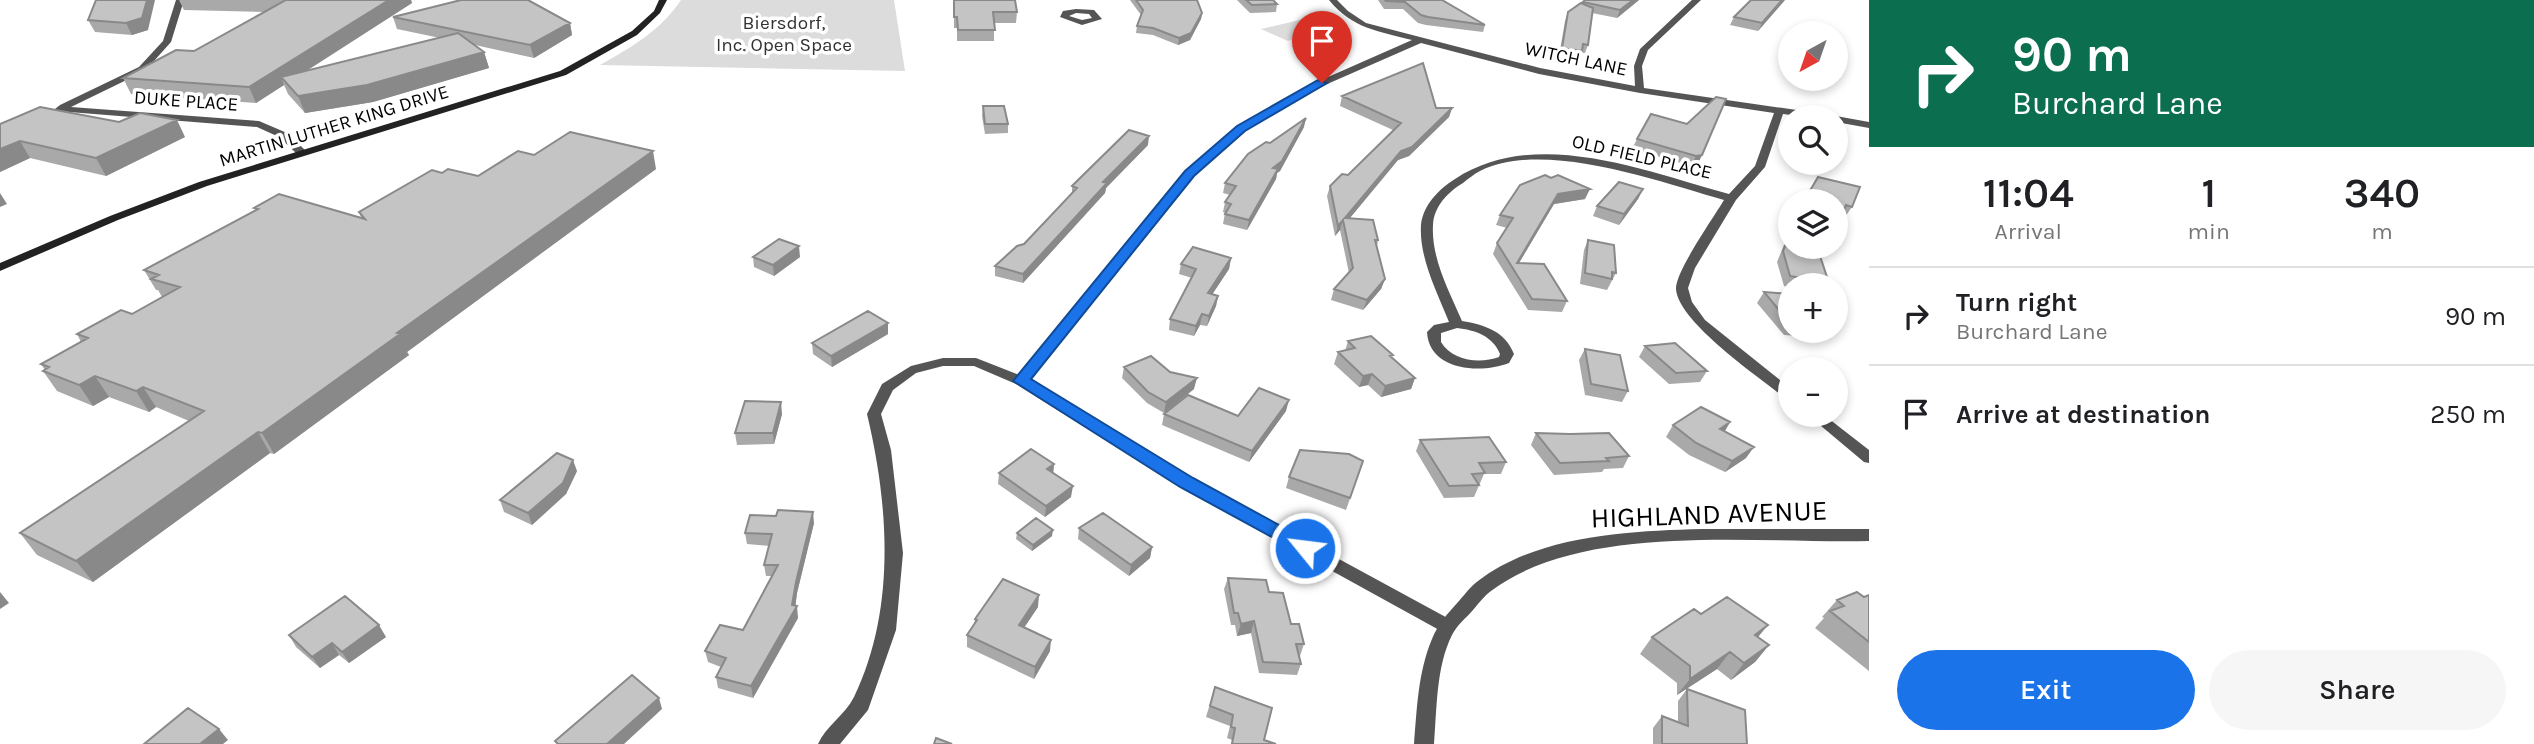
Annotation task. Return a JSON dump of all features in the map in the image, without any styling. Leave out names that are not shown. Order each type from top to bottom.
[{"type":"main road","name":"MARTIN LUTHER KING DRIVE","points":[[0,267],[114,218],[301,152],[563,73],[604,52],[639,29],[661,8],[663,0]]},
{"type":"street","points":[[48,113],[142,69],[167,42],[180,0]]},
{"type":"street","points":[[1069,0],[1076,11]]},
{"type":"street","name":"WITCH LANE","points":[[1334,0],[1345,13],[1363,25],[1539,71],[1640,90],[1778,110]]},
{"type":"street","points":[[1640,90],[1638,66],[1644,49],[1697,0]]},
{"type":"street","points":[[1021,381],[1189,173],[1241,129],[1322,83],[1419,41]]},
{"type":"street","name":"DUKE PLACE","points":[[60,109],[259,124],[283,135],[301,152]]},
{"type":"street","points":[[1778,116],[1760,167],[1731,198],[1689,268],[1682,288],[1686,302],[1700,323],[1778,385]]},
{"type":"street","points":[[1848,121],[1869,125]]},
{"type":"street","name":"OLD FIELD PLACE","points":[[1457,324],[1432,263],[1426,225],[1439,196],[1463,174],[1492,161],[1512,158],[1564,158],[1731,198]]},
{"type":"street","points":[[1457,324],[1481,329],[1500,340],[1507,354],[1504,360],[1487,366],[1475,365],[1442,352],[1435,345],[1434,332],[1439,328],[1457,324]]},
{"type":"street","points":[[828,744],[861,704],[887,630],[894,553],[883,450],[874,414],[887,387],[911,370],[943,362],[976,362],[1021,381],[1186,483],[1447,626]]},
{"type":"street","points":[[1830,427],[1869,458]]},
{"type":"street","name":"HIGHLAND AVENUE","points":[[1424,744],[1427,699],[1447,626],[1471,597],[1499,577],[1553,551],[1586,543],[1630,538],[1869,535]]},
{"type":"green space","name":"Biersdorf, Inc. Open Space","points":[[681,0],[894,0],[905,71],[600,65],[655,29]]},
{"type":"green space","points":[[1312,17],[1330,25],[1288,41],[1261,29]]},
{"type":"building","points":[[96,0],[147,0],[142,18],[126,23],[88,20]]},
{"type":"building","points":[[286,0],[389,0],[249,87],[123,78],[176,50],[194,51]]},
{"type":"building","points":[[461,0],[528,0],[570,23],[530,45],[393,17]]},
{"type":"building","points":[[954,0],[1015,0],[1017,12],[993,12],[995,30],[958,30],[957,17],[954,17]]},
{"type":"building","points":[[1136,0],[1197,0],[1202,13],[1191,33],[1179,38],[1153,28],[1137,26],[1143,10]]},
{"type":"building","points":[[1246,0],[1273,0],[1277,4],[1252,5]]},
{"type":"building","points":[[1385,0],[1442,0],[1485,25],[1428,17],[1421,15],[1405,2]]},
{"type":"building","points":[[1633,0],[1620,10],[1583,2]]},
{"type":"building","points":[[1751,0],[1782,0],[1762,23],[1734,17]]},
{"type":"building","points":[[1581,3],[1593,8],[1588,45],[1583,44],[1582,51],[1562,48],[1568,12]]},
{"type":"building","points":[[458,33],[484,52],[367,85],[298,96],[281,77]]},
{"type":"building","points":[[1423,63],[1436,108],[1452,108],[1412,147],[1401,151],[1345,218],[1373,220],[1385,279],[1367,300],[1334,289],[1353,268],[1343,220],[1338,226],[1330,186],[1342,174],[1348,175],[1401,123],[1342,96]]},
{"type":"building","points":[[1716,97],[1726,99],[1702,155],[1696,156],[1637,139],[1651,114],[1687,124]]},
{"type":"building","points":[[983,106],[1004,106],[1008,124],[985,124]]},
{"type":"building","points":[[40,107],[119,122],[140,113],[177,120],[96,158],[20,141],[0,149],[0,124]]},
{"type":"building","points":[[1306,118],[1282,161],[1273,168],[1278,169],[1249,220],[1225,214],[1231,204],[1225,202],[1236,186],[1225,183],[1248,154],[1266,142],[1270,143]]},
{"type":"building","points":[[1129,130],[1149,136],[1103,182],[1107,183],[1023,274],[995,266],[1017,246],[1024,244],[1077,188],[1072,186]]},
{"type":"building","points":[[570,132],[653,151],[397,333],[400,334],[262,433],[258,432],[76,561],[20,533],[204,411],[143,387],[136,391],[95,376],[79,385],[43,371],[49,367],[41,364],[88,338],[77,334],[121,310],[132,314],[180,287],[151,279],[159,275],[144,270],[258,209],[254,208],[279,194],[365,219],[359,212],[432,170],[442,173],[448,169],[478,176],[518,151],[534,155]]},
{"type":"building","points":[[1545,175],[1551,178],[1558,175],[1590,189],[1558,194],[1517,263],[1544,264],[1567,301],[1532,299],[1497,243],[1513,218],[1500,215],[1520,185]]},
{"type":"building","points":[[1818,177],[1860,187],[1852,207],[1848,206],[1848,189],[1811,189]]},
{"type":"building","points":[[1619,182],[1643,189],[1624,214],[1597,206]]},
{"type":"building","points":[[779,239],[799,246],[773,265],[753,257]]},
{"type":"building","points":[[1588,240],[1614,245],[1616,273],[1612,272],[1612,279],[1585,273]]},
{"type":"building","points":[[1193,247],[1231,258],[1208,293],[1218,296],[1209,316],[1202,314],[1196,326],[1170,319],[1196,269],[1181,264]]},
{"type":"building","points":[[1785,259],[1821,259],[1826,273],[1789,273]]},
{"type":"building","points":[[1764,292],[1778,293],[1778,309]]},
{"type":"building","points":[[868,311],[888,323],[831,356],[812,343]]},
{"type":"building","points":[[1371,336],[1415,378],[1385,386],[1372,374],[1363,376],[1338,352],[1355,348],[1348,341]]},
{"type":"building","points":[[1675,343],[1707,371],[1676,373],[1645,346]]},
{"type":"building","points":[[1585,349],[1620,355],[1628,391],[1591,384]]},
{"type":"building","points":[[1151,356],[1170,372],[1197,378],[1166,402],[1148,392],[1124,367]]},
{"type":"building","points":[[1259,388],[1289,400],[1252,451],[1164,414],[1188,395],[1238,416]]},
{"type":"building","points":[[745,401],[781,402],[773,433],[735,433]]},
{"type":"building","points":[[1701,407],[1730,422],[1720,429],[1754,447],[1732,461],[1696,443],[1673,425]]},
{"type":"building","points":[[1536,433],[1609,433],[1629,456],[1606,458],[1609,461],[1560,463]]},
{"type":"building","points":[[1489,437],[1506,462],[1479,463],[1485,473],[1472,474],[1479,485],[1449,486],[1420,440]]},
{"type":"building","points":[[1031,449],[1054,464],[1047,469],[1073,486],[1046,506],[999,473]]},
{"type":"building","points":[[1300,450],[1349,454],[1363,461],[1350,498],[1289,477]]},
{"type":"building","points":[[557,453],[573,460],[563,483],[528,513],[500,500]]},
{"type":"building","points":[[778,510],[813,512],[792,605],[797,606],[751,686],[716,677],[726,658],[705,651],[720,625],[743,630],[778,565],[764,565],[772,534],[745,533],[750,515],[776,516]]},
{"type":"building","points":[[1103,513],[1152,547],[1131,565],[1079,528]]},
{"type":"building","points":[[1036,518],[1053,530],[1033,545],[1017,533]]},
{"type":"building","points":[[1228,578],[1266,580],[1269,592],[1283,593],[1291,624],[1299,624],[1304,644],[1296,644],[1301,664],[1263,662],[1254,621],[1241,624],[1238,613],[1234,613]]},
{"type":"building","points":[[1003,579],[1039,595],[1019,625],[1051,640],[1035,667],[967,635]]},
{"type":"building","points":[[1857,592],[1864,597],[1869,595],[1869,642],[1830,611],[1844,606],[1837,600]]},
{"type":"building","points":[[345,596],[379,625],[342,652],[332,643],[312,657],[289,635]]},
{"type":"building","points":[[1727,597],[1768,625],[1755,635],[1769,645],[1744,663],[1730,652],[1690,679],[1690,666],[1652,637],[1694,609],[1701,614]]},
{"type":"building","points":[[632,675],[659,698],[607,744],[558,744],[555,741]]},
{"type":"building","points":[[1215,687],[1272,708],[1264,740],[1276,744],[1232,744],[1235,728],[1231,727],[1233,715],[1210,706]]},
{"type":"building","points":[[1687,689],[1745,710],[1747,744],[1662,744],[1662,716],[1688,726]]},
{"type":"building","points":[[188,708],[219,729],[200,744],[144,744]]},
{"type":"building","points":[[936,738],[952,744],[934,744]]},
{"type":"route","points":[[1305,548],[1186,483],[1021,381],[1132,247],[1189,173],[1241,129],[1322,83]]}]
